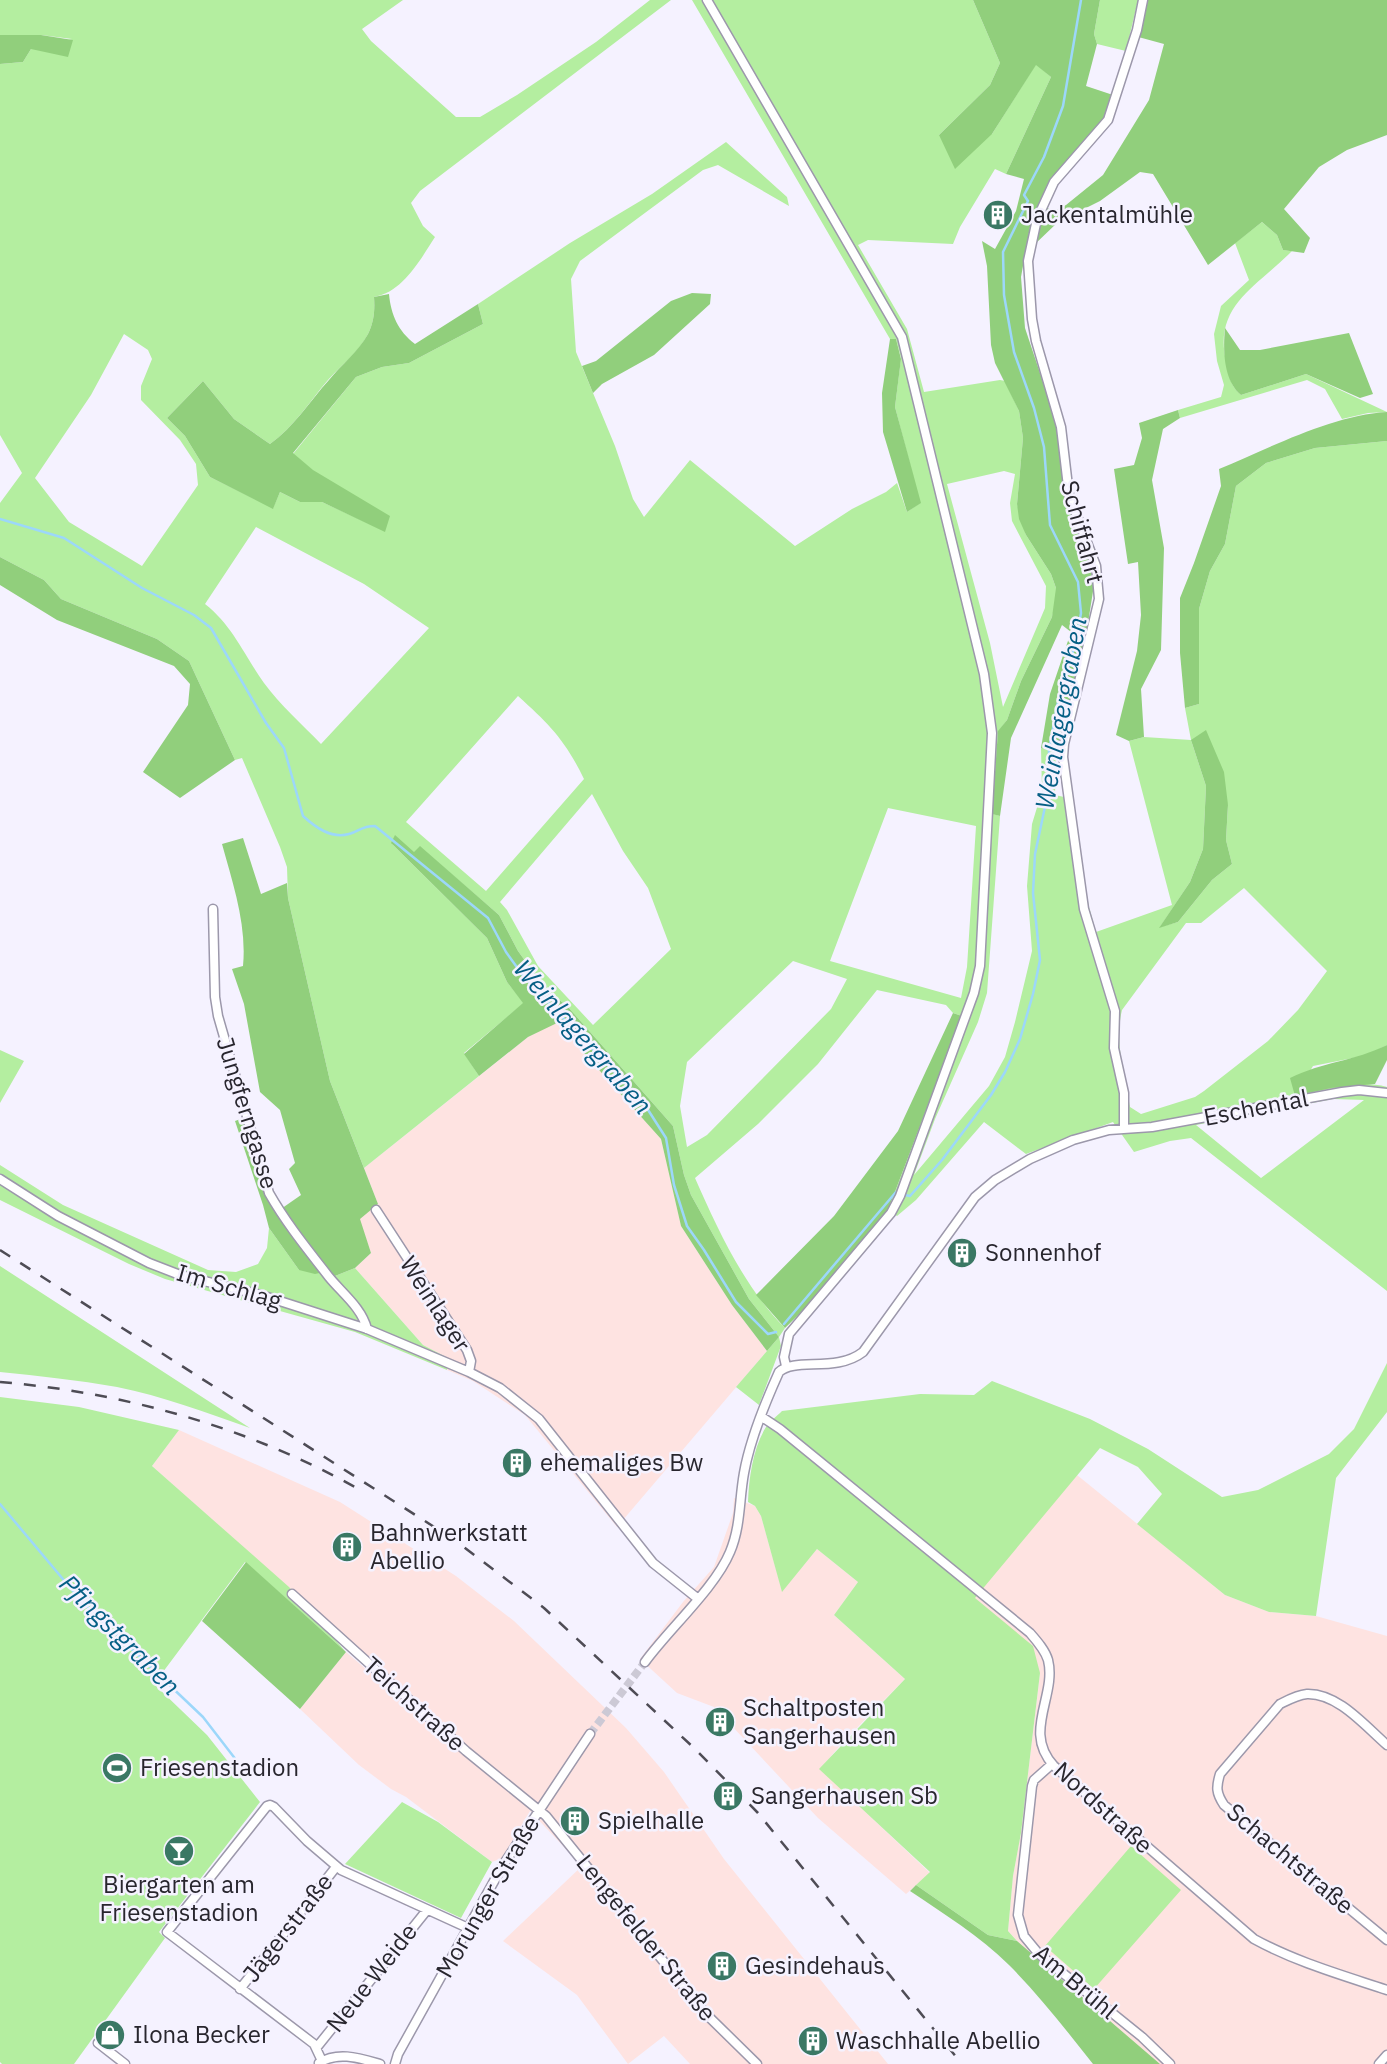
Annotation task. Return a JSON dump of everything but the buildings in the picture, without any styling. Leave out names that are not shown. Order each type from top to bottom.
[{"type":"street","points":[[645,1662],[719,1572],[731,1549],[740,1515],[744,1470],[779,1373],[786,1367],[784,1357],[789,1334],[891,1213],[900,1196],[974,993],[980,959],[991,719],[984,671],[901,335],[707,0]]},
{"type":"street","name":"Schiffahrt","points":[[1125,1128],[1124,1093],[1114,1048],[1115,1011],[1084,909],[1063,757],[1094,621],[1098,581],[1092,552],[1069,495],[1061,427],[1032,319],[1028,261],[1037,219],[1054,182],[1108,120],[1137,30],[1143,0]]},
{"type":"street","name":"Jungferngasse","points":[[213,909],[215,997],[218,1016],[270,1193],[281,1214],[361,1314],[367,1329]]},
{"type":"street","name":"Eschental","points":[[786,1367],[835,1364],[860,1355],[954,1225],[985,1188],[1024,1163],[1067,1142],[1109,1130],[1189,1121],[1342,1092],[1359,1090],[1387,1093]]},
{"type":"street","name":"Im Schlag","points":[[0,1179],[58,1216],[160,1267],[180,1275],[261,1295],[367,1329],[469,1372]]},
{"type":"street","name":"Weinlager","points":[[376,1210],[467,1350],[471,1361],[469,1372],[507,1393],[539,1419],[653,1563],[698,1598]]},
{"type":"street","name":"Nordstraße","points":[[762,1417],[1030,1633],[1042,1647],[1048,1661],[1049,1675],[1041,1742],[1052,1764],[1254,1939],[1319,1968],[1387,1990]]},
{"type":"street","name":"Teichstraße","points":[[292,1594],[466,1751],[539,1810]]},
{"type":"street","name":"Schachtstraße","points":[[1387,1745],[1331,1700],[1307,1694],[1294,1697],[1280,1704],[1220,1774],[1216,1786],[1217,1795],[1224,1805],[1387,1940]]},
{"type":"street","name":"Morunger Straße","points":[[395,2064],[398,2054],[503,1865],[590,1734]]},
{"type":"street","name":"Am Brühl","points":[[1052,1764],[1034,1780],[1032,1786],[1019,1899],[1021,1932],[1038,1953],[1142,2037],[1170,2064]]},
{"type":"street","points":[[380,2064],[344,2056],[331,2057],[320,2062],[317,2047],[167,1932],[270,1805],[336,1867],[358,1880],[468,1928]]},
{"type":"street","name":"Lengefelder Straße","points":[[539,1810],[570,1844],[706,2014],[757,2064]]},
{"type":"street","name":"Jägerstraße","points":[[240,1989],[336,1867]]},
{"type":"street","name":"Neue Weide","points":[[317,2047],[427,1910]]},
{"type":"street","points":[[98,2043],[125,2064]]},
{"type":"street","points":[[1379,2064],[1387,2055]]},
{"type":"shaded area","points":[[557,1022],[661,1139],[681,1226],[732,1305],[767,1351],[617,1527],[525,1415],[473,1381],[447,1370],[446,1357],[423,1345],[355,1268],[371,1253],[359,1219],[378,1204],[364,1168],[528,1037]]},
{"type":"shaded area","points":[[179,1430],[340,1502],[456,1576],[514,1621],[626,1728],[664,1772],[724,1859],[888,2064],[690,2064],[664,2036],[628,2064],[577,1995],[503,1941],[582,1866],[530,1811],[502,1858],[492,1862],[359,1765],[300,1709],[346,1652],[527,1807],[531,1803],[152,1466]]},
{"type":"shaded area","points":[[1077,1475],[1225,1595],[1269,1612],[1316,1616],[1387,1636],[1387,2064],[1160,2064],[1008,1931],[1040,1673],[974,1598]]},
{"type":"shaded area","points":[[734,1498],[755,1506],[761,1516],[782,1591],[817,1549],[858,1582],[834,1615],[905,1679],[820,1769],[930,1873],[906,1894],[818,1818],[714,1707],[677,1693],[640,1659],[683,1602],[714,1567],[733,1513]]},
{"type":"green space","points":[[0,0],[403,0],[362,29],[371,41],[456,117],[480,117],[596,42],[650,0],[671,0],[420,191],[411,203],[423,226],[435,237],[402,282],[394,289],[374,297],[373,320],[364,341],[279,437],[270,444],[234,419],[203,381],[167,418],[185,436],[210,477],[273,508],[280,492],[300,502],[322,502],[385,531],[293,454],[356,377],[382,367],[409,363],[483,324],[478,304],[570,243],[652,194],[726,142],[787,197],[789,206],[718,165],[703,170],[580,261],[571,279],[576,352],[615,446],[633,499],[644,517],[690,460],[795,546],[897,483],[907,512],[920,503],[895,407],[901,358],[896,339],[890,339],[692,0],[973,0],[1000,63],[990,85],[939,135],[992,134],[1036,64],[1051,77],[1006,174],[995,169],[960,227],[953,244],[868,240],[858,245],[907,329],[924,392],[1005,381],[1019,411],[1023,438],[1017,504],[1026,535],[1051,574],[1056,588],[1056,601],[1052,617],[1021,681],[1007,720],[998,732],[993,814],[1000,816],[987,993],[978,1022],[935,1119],[914,1175],[989,1086],[1005,1057],[1032,951],[1027,886],[1032,824],[1042,791],[1041,748],[1056,753],[1055,795],[1064,797],[1066,816],[1073,814],[1096,932],[1172,905],[1129,741],[1144,737],[1191,740],[1185,708],[1199,704],[1199,609],[1210,571],[1225,544],[1236,486],[1266,463],[1315,448],[1387,441],[1387,1045],[1368,1055],[1313,1066],[1296,1095],[1353,1084],[1387,1087],[1387,1291],[1191,1138],[1134,1152],[1113,1122],[1026,1154],[984,1122],[916,1200],[897,1216],[888,1210],[962,1016],[953,1013],[946,1005],[877,990],[818,1064],[758,1124],[695,1178],[723,1238],[745,1276],[770,1312],[785,1328],[779,1337],[749,1299],[691,1195],[673,1126],[569,1008],[544,987],[518,951],[499,915],[420,847],[414,853],[392,844],[487,938],[507,982],[524,1003],[464,1053],[479,1076],[364,1168],[330,1081],[288,898],[287,867],[242,758],[235,760],[189,661],[157,639],[61,599],[44,580],[0,557],[0,503],[22,473],[0,435],[0,64],[23,62],[31,49],[72,39],[41,35],[0,35]],"holes":[[[124,334],[148,350],[152,359],[141,386],[141,400],[180,440],[196,464],[198,485],[142,566],[69,522],[35,478],[91,395]],[[1004,471],[1015,474],[1010,503],[1012,521],[1046,586],[1045,608],[1003,707],[990,643],[947,484]],[[256,527],[364,584],[429,628],[321,744],[270,691],[231,631],[205,604]],[[518,696],[556,734],[584,779],[486,891],[406,822]],[[1191,740],[1228,805],[1226,840],[1232,864],[1212,880],[1178,922],[1160,927],[1190,882],[1203,849],[1206,786]],[[592,794],[623,851],[648,888],[671,949],[593,1025],[538,966],[500,902]],[[888,808],[976,826],[967,967],[961,998],[830,961]],[[1244,888],[1327,971],[1298,1010],[1268,1041],[1204,1091],[1195,1097],[1141,1114],[1130,1107],[1123,1071],[1119,1035],[1122,1010],[1186,923],[1201,923]],[[793,961],[847,979],[831,1009],[707,1135],[687,1147],[680,1106],[687,1062]],[[1333,1099],[1364,1100],[1261,1178],[1196,1125]]]},
{"type":"green space","points":[[973,0],[1100,0],[1094,34],[1097,44],[1086,86],[1113,95],[1107,115],[1097,129],[1050,180],[1030,227],[1021,277],[1025,328],[1056,421],[1062,457],[1064,497],[1086,547],[1094,585],[1085,642],[1056,753],[1041,748],[1050,694],[1071,632],[1062,625],[1011,738],[1000,816],[992,814],[998,731],[1007,720],[1021,681],[1052,617],[1056,588],[1051,574],[1019,519],[1017,504],[1023,438],[1019,411],[995,363],[991,345],[987,266],[982,241],[995,249],[1016,211],[1024,179],[1006,174],[1051,77],[1036,65],[992,134],[955,169],[939,135],[990,85],[1000,63]]},
{"type":"green space","points":[[1100,0],[1138,0],[1126,51],[1097,44],[1094,34]]},
{"type":"green space","points":[[1138,0],[1387,0],[1387,135],[1347,150],[1319,167],[1284,209],[1310,238],[1304,253],[1283,250],[1277,235],[1262,222],[1208,265],[1153,174],[1140,172],[1100,201],[1058,222],[1033,246],[1045,207],[1054,211],[1066,205],[1103,175],[1149,100],[1164,44],[1131,35]]},
{"type":"green space","points":[[0,35],[41,35],[73,40],[68,57],[31,49],[23,62],[0,64]]},
{"type":"green space","points":[[1262,222],[1277,235],[1283,250],[1292,251],[1241,298],[1226,325],[1226,361],[1234,388],[1241,395],[1306,374],[1387,412],[1342,419],[1325,389],[1307,380],[1180,418],[1178,410],[1221,397],[1224,385],[1217,361],[1214,334],[1221,306],[1249,280],[1235,243]]},
{"type":"green space","points":[[692,293],[711,294],[710,304],[654,355],[602,384],[593,393],[582,366],[596,361],[671,301]]},
{"type":"green space","points":[[389,294],[396,322],[415,344],[478,304],[483,324],[409,363],[382,367],[356,377],[293,453],[313,470],[390,516],[385,532],[322,502],[300,502],[280,492],[273,509],[210,477],[185,436],[167,418],[203,381],[234,419],[270,444],[294,422],[364,340],[373,320],[374,297]]},
{"type":"green space","points":[[1225,328],[1240,350],[1260,350],[1349,333],[1373,394],[1360,398],[1306,374],[1241,395],[1235,389],[1228,373],[1224,354]]},
{"type":"green space","points":[[890,339],[896,339],[901,359],[895,407],[921,503],[907,512],[883,432],[882,393]]},
{"type":"green space","points":[[1178,410],[1180,418],[1163,429],[1152,480],[1164,548],[1161,650],[1141,689],[1144,737],[1129,741],[1116,735],[1137,651],[1141,615],[1138,562],[1128,564],[1114,469],[1134,465],[1142,438],[1139,423]]},
{"type":"green space","points":[[1387,412],[1387,441],[1315,448],[1266,463],[1236,486],[1225,544],[1210,571],[1199,609],[1199,704],[1185,708],[1180,653],[1180,598],[1221,486],[1219,469],[1323,426],[1366,414]]},
{"type":"green space","points":[[0,557],[44,580],[61,599],[157,639],[189,661],[235,760],[180,798],[143,772],[188,705],[190,684],[174,666],[57,620],[0,585]]},
{"type":"green space","points":[[1206,730],[1224,772],[1228,805],[1226,840],[1232,864],[1212,880],[1178,922],[1159,928],[1190,882],[1203,849],[1206,786],[1191,740]]},
{"type":"green space","points":[[395,835],[414,852],[420,846],[499,915],[518,951],[544,987],[569,1008],[673,1126],[691,1195],[749,1299],[779,1337],[767,1351],[732,1305],[681,1226],[661,1139],[557,1023],[528,1037],[479,1076],[464,1054],[523,1003],[507,982],[487,938],[391,843]]},
{"type":"green space","points":[[243,838],[261,894],[287,883],[288,898],[330,1081],[378,1204],[360,1219],[371,1253],[355,1268],[335,1276],[328,1271],[315,1274],[299,1270],[269,1228],[235,1121],[246,1117],[278,1211],[301,1195],[289,1169],[295,1163],[280,1110],[260,1092],[244,1004],[232,969],[243,966],[243,935],[222,844]]},
{"type":"green space","points":[[953,1013],[962,1016],[888,1210],[820,1294],[785,1328],[756,1295],[834,1216],[898,1131]]},
{"type":"green space","points":[[1387,1045],[1387,1060],[1375,1084],[1331,1088],[1295,1096],[1290,1078]]},
{"type":"green space","points":[[0,1050],[24,1061],[0,1103]]},
{"type":"green space","points":[[0,1165],[63,1205],[208,1270],[236,1272],[258,1264],[267,1248],[269,1228],[299,1270],[328,1270],[335,1276],[355,1268],[423,1345],[446,1357],[447,1370],[355,1332],[165,1279],[129,1264],[0,1200]]},
{"type":"green space","points":[[0,1266],[250,1428],[184,1405],[117,1387],[0,1372]]},
{"type":"green space","points":[[779,1337],[781,1346],[759,1405],[736,1387]]},
{"type":"green space","points":[[1387,1363],[1387,1412],[1336,1478],[1316,1616],[1269,1612],[1225,1595],[1137,1524],[1162,1494],[1138,1467],[1100,1448],[975,1598],[1033,1646],[1040,1673],[1008,1931],[1017,1941],[988,1935],[916,1885],[930,1872],[819,1769],[905,1679],[834,1615],[858,1582],[817,1549],[782,1592],[761,1516],[755,1506],[748,1502],[755,1453],[769,1423],[782,1411],[920,1394],[974,1395],[992,1381],[1090,1419],[1148,1449],[1222,1497],[1258,1490],[1329,1454],[1354,1429]]},
{"type":"green space","points":[[0,1397],[79,1407],[179,1430],[152,1466],[289,1587],[346,1652],[245,1562],[154,1684],[207,1735],[260,1802],[159,1932],[165,1938],[74,2064],[0,2062]]},
{"type":"green space","points":[[246,1562],[346,1652],[300,1709],[202,1621]]},
{"type":"green space","points":[[402,1802],[438,1822],[492,1862],[461,1918],[345,1864]]},
{"type":"green space","points":[[1131,1846],[1181,1890],[1094,1989],[1045,1946]]},
{"type":"green space","points":[[916,1885],[988,1935],[1017,1941],[1160,2064],[1093,2064],[1009,1965],[974,1935],[910,1891]]},
{"type":"waterway","name":"Weinlagergraben","points":[[905,1195],[910,1196],[942,1160],[1005,1072],[1020,1039],[1040,960],[1033,893],[1035,854],[1049,788],[1049,751],[1057,706],[1076,641],[1081,613],[1078,582],[1050,525],[1044,447],[1034,408],[1014,352],[1004,295],[1003,252],[1028,201],[1024,195],[1044,157],[1063,106],[1081,0]]},
{"type":"waterway","name":"Weinlagergraben","points":[[0,519],[64,538],[142,588],[194,615],[211,628],[266,723],[284,748],[303,816],[318,828],[336,835],[375,826],[488,918],[506,952],[524,977],[643,1102],[666,1138],[674,1185],[687,1226],[736,1302],[768,1334],[776,1332]]},
{"type":"waterway","name":"Weinlagergraben","points":[[784,1324],[896,1192],[898,1193]]},
{"type":"waterway","name":"Pfingstgraben","points":[[0,1504],[83,1603],[203,1717],[240,1765]]},
{"type":"tunnel","points":[[590,1734],[645,1662]]},
{"type":"railway","points":[[0,1250],[453,1539],[544,1608],[694,1748],[758,1813],[962,2064]]},
{"type":"railway","points":[[0,1382],[92,1394],[183,1416],[271,1447],[355,1487]]},
{"type":"place","name":"Jackentalmühle","points":[[998,215]]},
{"type":"place","name":"Sonnenhof","points":[[962,1253]]},
{"type":"place","name":"ehemaliges Bw","points":[[517,1463]]},
{"type":"place","name":"Bahnwerkstatt Abellio","points":[[347,1547]]},
{"type":"place","name":"Schaltposten Sangerhausen","points":[[720,1722]]},
{"type":"place","name":"Friesenstadion","points":[[117,1768]]},
{"type":"place","name":"Sangerhausen Sb","points":[[728,1796]]},
{"type":"place","name":"Spielhalle","points":[[575,1821]]},
{"type":"place","name":"Biergarten am Friesenstadion","points":[[179,1851]]},
{"type":"place","name":"Gesindehaus","points":[[722,1966]]},
{"type":"place","name":"Ilona Becker","points":[[110,2035]]},
{"type":"place","name":"Waschhalle Abellio","points":[[813,2041]]}]
